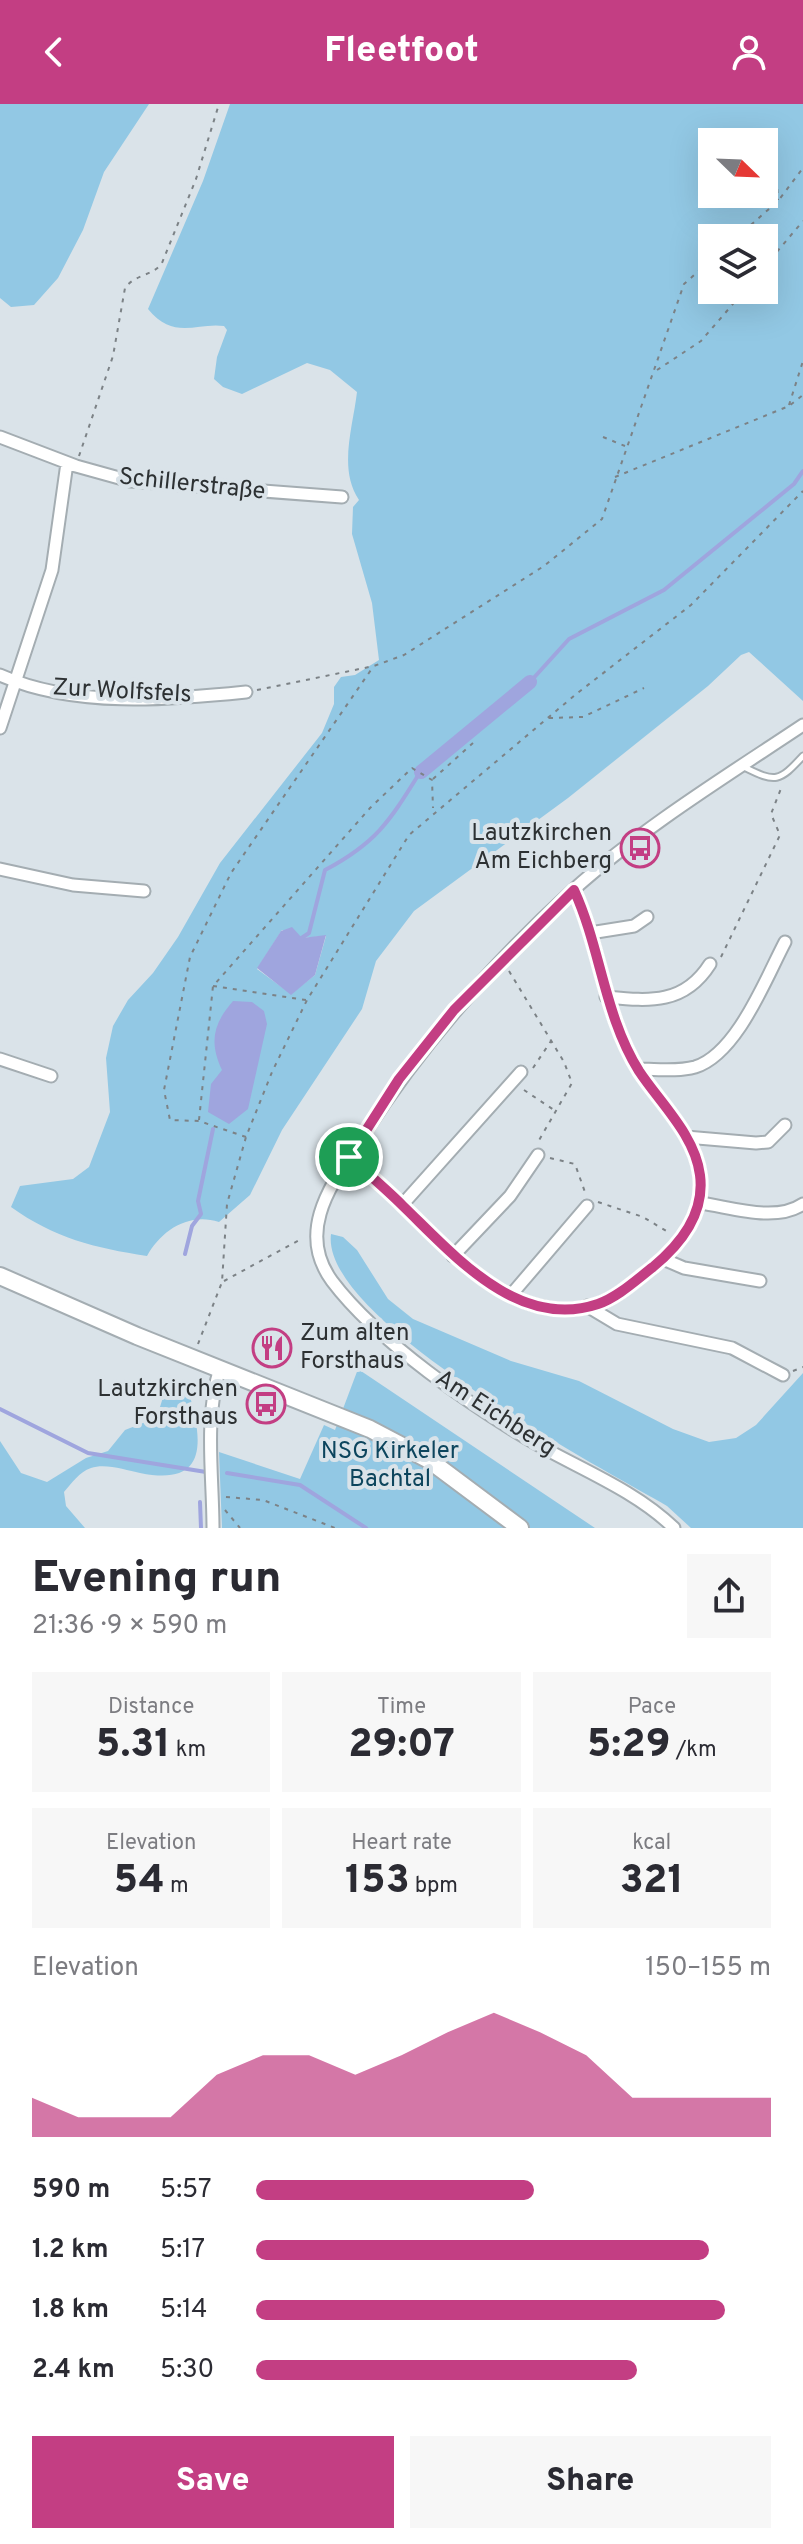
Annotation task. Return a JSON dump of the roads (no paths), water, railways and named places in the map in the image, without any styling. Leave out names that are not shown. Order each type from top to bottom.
[{"type":"main road","points":[[0,1276],[398,1442],[460,1481],[520,1528]]},
{"type":"street","name":"Schillerstraße","points":[[0,437],[72,464],[156,485],[342,497]]},
{"type":"street","points":[[0,728],[52,570],[72,464]]},
{"type":"street","name":"Zur Wolfsfels","points":[[0,675],[16,682],[74,693],[130,698],[246,692]]},
{"type":"street","points":[[574,890],[590,933],[606,997],[638,1069],[686,1137],[700,1172],[700,1203],[681,1239],[663,1259],[607,1300],[587,1306],[547,1306],[511,1295],[476,1275],[349,1157],[399,1079],[454,1010],[574,890],[803,725]]},
{"type":"street","points":[[0,869],[73,885],[144,891]]},
{"type":"street","points":[[590,933],[634,926],[647,917]]},
{"type":"street","points":[[638,1069],[680,1070],[712,1058],[741,1025],[785,942]]},
{"type":"street","points":[[606,997],[667,999],[694,985],[710,964]]},
{"type":"street","points":[[0,1059],[51,1076]]},
{"type":"street","points":[[402,1205],[521,1072]]},
{"type":"street","points":[[686,1137],[768,1142],[785,1125]]},
{"type":"street","points":[[453,1256],[510,1196],[538,1155]]},
{"type":"street","name":"Am Eichberg","points":[[349,1157],[324,1199],[315,1232],[315,1248],[331,1279],[360,1312],[416,1360],[500,1420],[649,1507],[674,1528]]},
{"type":"street","points":[[700,1203],[775,1214],[789,1213],[803,1204]]},
{"type":"street","points":[[511,1295],[587,1206]]},
{"type":"street","points":[[663,1259],[684,1268],[760,1281]]},
{"type":"street","points":[[587,1306],[617,1324],[732,1348],[783,1375]]},
{"type":"street","points":[[213,1528],[211,1425],[213,1390],[220,1368]]},
{"type":"lane","points":[[742,766],[765,777],[784,777],[803,756]]},
{"type":"waterway","points":[[530,682],[569,639],[664,590],[794,484],[803,471]]},
{"type":"waterway","points":[[421,772],[530,682]]},
{"type":"waterway","points":[[300,939],[309,933],[325,870],[357,850],[380,830],[419,774]]},
{"type":"waterway","points":[[185,1254],[192,1226],[201,1214],[198,1201],[213,1129]]},
{"type":"waterway","points":[[0,1409],[88,1453],[206,1472]]},
{"type":"waterway","points":[[227,1473],[300,1485],[366,1528]]},
{"type":"waterway","points":[[200,1502],[201,1528]]},
{"type":"place","name":"Lautzkirchen Am Eichberg","points":[[640,848]]},
{"type":"place","name":"Zum alten Forsthaus","points":[[272,1348]]},
{"type":"place","name":"Lautzkirchen Forsthaus","points":[[266,1404]]},
{"type":"park label","name":"NSG Kirkeler Bachtal","points":[[390,1466]]}]
